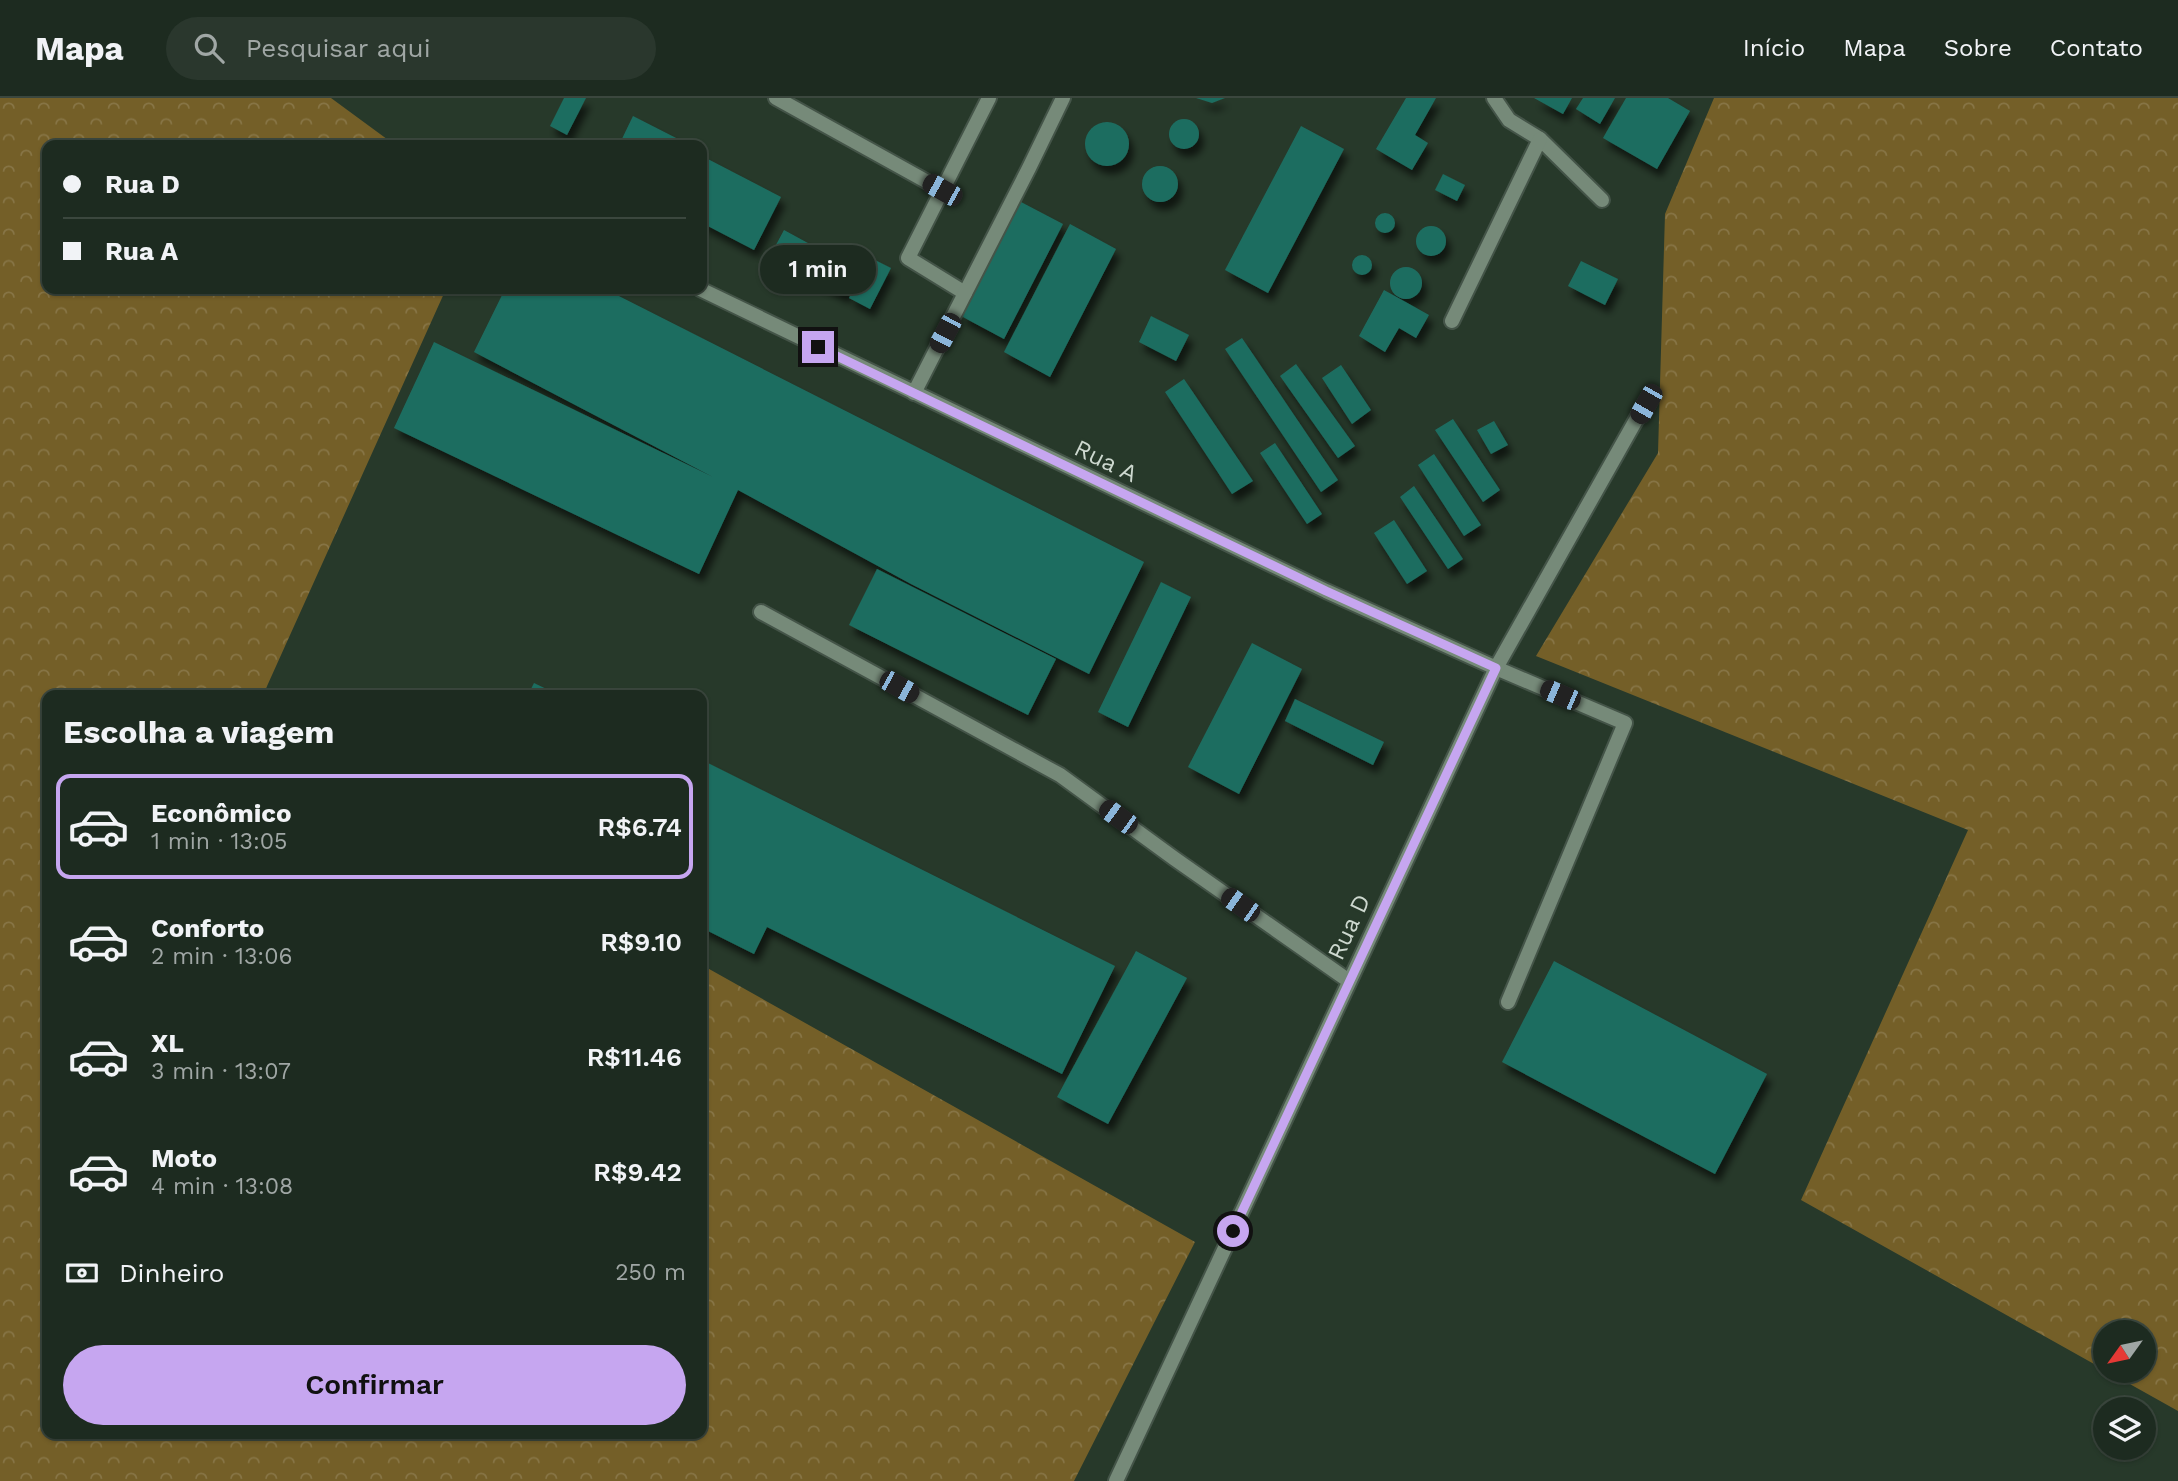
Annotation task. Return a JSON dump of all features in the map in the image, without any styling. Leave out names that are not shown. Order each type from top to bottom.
[{"type":"street","points":[[776,98],[942,190]]},
{"type":"street","points":[[965,293],[908,258],[989,98]]},
{"type":"street","points":[[914,393],[1063,98]]},
{"type":"street","points":[[1494,98],[1509,120],[1540,139],[1602,200]]},
{"type":"street","points":[[1452,321],[1540,139]]},
{"type":"street","name":"Rua A","points":[[707,292],[1326,591],[1625,723],[1508,1002]]},
{"type":"street","name":"Rua D","points":[[1116,1481],[1496,668],[1646,404]]},
{"type":"street","points":[[761,612],[1060,775],[1349,981]]},
{"type":"green space","points":[[0,98],[331,98],[388,140],[42,140],[42,294],[444,294],[265,690],[42,690],[42,1439],[707,1439],[707,968],[1195,1242],[1074,1481],[0,1481]]},
{"type":"green space","points":[[1714,98],[2178,98],[2178,1411],[2128,1383],[2156,1383],[2156,1320],[2093,1320],[2093,1363],[1801,1200],[1968,830],[1536,656],[1658,453],[1665,214]]},
{"type":"building","points":[[564,98],[586,98],[567,135],[550,126]]},
{"type":"building","points":[[1196,98],[1225,98],[1212,103]]},
{"type":"building","points":[[1406,98],[1436,98],[1415,135],[1428,143],[1412,170],[1376,149]]},
{"type":"building","points":[[1534,98],[1572,98],[1563,114]]},
{"type":"building","points":[[1583,98],[1615,98],[1600,124],[1576,109]]},
{"type":"building","points":[[1626,98],[1668,98],[1690,111],[1657,169],[1603,138]]},
{"type":"building","points":[[633,116],[680,140],[621,140]]},
{"type":"building","points":[[1184,119],[1195,123],[1199,134],[1195,145],[1184,149],[1173,145],[1169,134],[1173,123]]},
{"type":"building","points":[[1107,122],[1116,123],[1123,128],[1128,135],[1128,153],[1123,160],[1116,165],[1107,166],[1098,165],[1091,160],[1086,153],[1085,144],[1086,135],[1091,128],[1098,123]]},
{"type":"building","points":[[1301,126],[1344,149],[1268,293],[1225,270]]},
{"type":"building","points":[[707,159],[781,197],[754,250],[707,226]]},
{"type":"building","points":[[1160,166],[1173,171],[1178,184],[1173,197],[1160,202],[1147,197],[1142,184],[1147,171]]},
{"type":"building","points":[[1443,174],[1465,185],[1457,201],[1435,190]]},
{"type":"building","points":[[1021,202],[1063,224],[1004,339],[961,316]]},
{"type":"building","points":[[1381,213],[1389,213],[1395,223],[1389,233],[1381,233],[1375,227],[1375,219]]},
{"type":"building","points":[[1070,224],[1116,249],[1050,377],[1004,352]]},
{"type":"building","points":[[1431,226],[1441,231],[1446,241],[1441,251],[1431,256],[1421,251],[1416,241],[1421,231]]},
{"type":"building","points":[[784,230],[828,254],[834,244],[864,261],[845,296],[770,256]]},
{"type":"building","points":[[1358,255],[1366,255],[1372,265],[1366,275],[1358,275],[1352,269],[1352,261]]},
{"type":"building","points":[[869,257],[891,268],[870,309],[849,298]]},
{"type":"building","points":[[1581,261],[1618,279],[1605,305],[1568,286]]},
{"type":"building","points":[[1406,267],[1417,272],[1422,283],[1417,294],[1406,299],[1395,294],[1390,283],[1395,272]]},
{"type":"building","points":[[1384,290],[1429,315],[1416,338],[1399,328],[1385,352],[1359,336]]},
{"type":"building","points":[[503,294],[615,294],[1144,562],[1089,674],[911,584],[738,490],[699,574],[394,428],[434,342],[713,477],[474,352]]},
{"type":"building","points":[[1151,316],[1189,335],[1176,361],[1139,342]]},
{"type":"building","points":[[1242,338],[1338,480],[1321,492],[1225,349]]},
{"type":"building","points":[[1296,364],[1355,446],[1338,458],[1280,376]]},
{"type":"building","points":[[1341,365],[1371,410],[1352,424],[1322,378]]},
{"type":"building","points":[[1184,379],[1253,481],[1232,494],[1165,392]]},
{"type":"building","points":[[1453,419],[1500,490],[1483,502],[1435,430]]},
{"type":"building","points":[[1494,421],[1508,445],[1491,454],[1477,430]]},
{"type":"building","points":[[1275,443],[1322,514],[1307,524],[1260,453]]},
{"type":"building","points":[[1434,454],[1481,525],[1464,536],[1418,465]]},
{"type":"building","points":[[1414,486],[1463,559],[1448,569],[1400,497]]},
{"type":"building","points":[[1394,520],[1427,571],[1407,584],[1374,533]]},
{"type":"building","points":[[877,569],[1056,659],[1028,715],[849,625]]},
{"type":"building","points":[[1161,582],[1191,597],[1128,727],[1098,712]]},
{"type":"building","points":[[1252,643],[1302,669],[1239,794],[1188,767]]},
{"type":"building","points":[[534,683],[549,690],[530,690]]},
{"type":"building","points":[[1295,699],[1384,742],[1373,765],[1285,721]]},
{"type":"building","points":[[708,763],[1115,966],[1062,1074],[767,927],[754,954],[707,930]]},
{"type":"building","points":[[1136,951],[1187,978],[1108,1124],[1057,1097]]},
{"type":"building","points":[[1554,961],[1767,1074],[1715,1174],[1502,1062]]},
{"type":"route","points":[[818,347],[1326,591],[1496,668],[1233,1231]]}]
